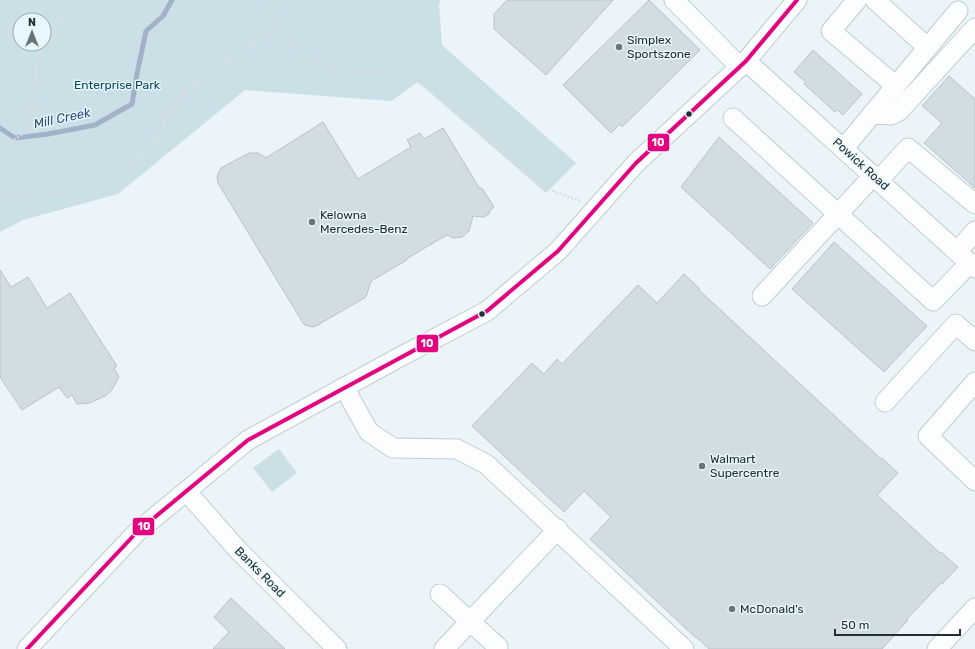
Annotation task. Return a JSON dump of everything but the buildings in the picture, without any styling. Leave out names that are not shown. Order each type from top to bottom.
[{"type":"street","name":"Powick Road","points":[[674,0],[743,64],[844,148],[967,261]]},
{"type":"street","points":[[27,649],[137,532],[248,440],[487,311],[558,251],[636,163],[743,64],[797,0]]},
{"type":"street","points":[[857,0],[831,31],[896,86]]},
{"type":"street","points":[[875,0],[927,48]]},
{"type":"street","points":[[844,148],[958,11]]},
{"type":"street","points":[[872,114],[891,115],[899,111],[975,28]]},
{"type":"street","points":[[733,118],[933,301],[967,261],[975,231]]},
{"type":"street","points":[[762,296],[838,214],[908,148],[975,204]]},
{"type":"street","points":[[885,402],[956,324],[975,341]]},
{"type":"street","points":[[975,382],[928,436],[975,482]]},
{"type":"street","points":[[345,387],[369,432],[393,448],[457,448],[486,464],[558,529],[684,649]]},
{"type":"street","name":"Banks Road","points":[[187,492],[236,548],[338,649]]},
{"type":"street","points":[[444,649],[558,529]]},
{"type":"street","points":[[440,594],[498,647]]},
{"type":"street","points":[[937,649],[975,608]]},
{"type":"path","points":[[0,148],[32,129],[32,106],[38,58],[73,0]]},
{"type":"path","points":[[270,0],[276,32],[313,58],[338,72],[382,74],[418,82],[456,108],[534,180],[556,192],[598,207]]},
{"type":"path","points":[[0,194],[3,197],[38,197],[74,190],[136,161],[147,153],[180,95],[239,52],[276,32]]},
{"type":"green space","name":"Enterprise Park","points":[[0,0],[441,0],[439,4],[442,45],[576,163],[546,193],[418,82],[391,101],[245,90],[118,194],[23,220],[0,232]]},
{"type":"green space","points":[[279,449],[297,473],[272,492],[253,468]]},
{"type":"waterway","name":"Mill Creek","points":[[0,128],[15,138],[48,134],[95,125],[132,104],[146,31],[163,16],[172,0]]},
{"type":"transit line","name":"10","points":[[27,649],[137,532],[248,440],[487,311],[558,251],[636,163],[746,61],[797,0]]},
{"type":"place","name":"Simplex Sportszone","points":[[619,47]]},
{"type":"place","name":"Kelowna Mercedes-Benz","points":[[312,222]]},
{"type":"place","name":"Walmart Supercentre","points":[[702,466]]},
{"type":"place","name":"McDonald's","points":[[732,609]]}]
